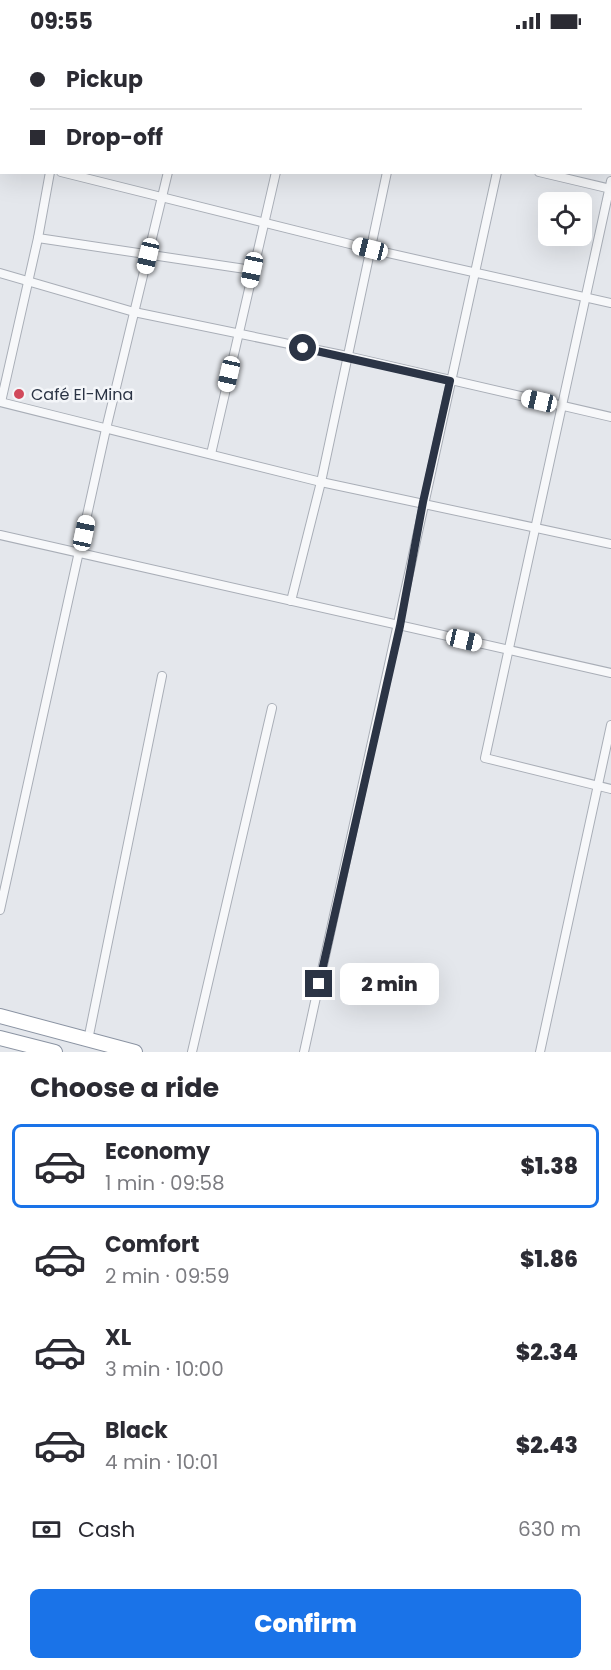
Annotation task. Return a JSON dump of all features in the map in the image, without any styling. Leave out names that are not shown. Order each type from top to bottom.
[{"type":"highway","points":[[0,1017],[135,1052]]},
{"type":"highway","points":[[0,1038],[55,1052]]},
{"type":"street","points":[[50,174],[38,238],[0,402],[321,482],[611,544]]},
{"type":"street","points":[[70,174],[370,249],[611,303]]},
{"type":"street","points":[[0,910],[106,429],[168,174]]},
{"type":"street","points":[[211,453],[276,174]]},
{"type":"street","points":[[291,601],[321,482],[387,174]]},
{"type":"street","points":[[304,1052],[400,626],[423,502],[477,272],[497,174]]},
{"type":"street","points":[[549,174],[610,186],[485,758],[611,789]]},
{"type":"street","points":[[38,238],[252,270]]},
{"type":"street","points":[[0,273],[134,312],[347,356],[611,417]]},
{"type":"street","points":[[0,535],[611,673]]},
{"type":"street","points":[[88,1040],[162,676]]},
{"type":"street","points":[[192,1052],[272,708]]},
{"type":"street","points":[[540,1052],[611,724]]},
{"type":"place","name":"Café El-Mina","points":[[19,394]]},
{"type":"route","points":[[303,348],[347,356],[450,381],[423,502],[400,626],[319,984]]}]
